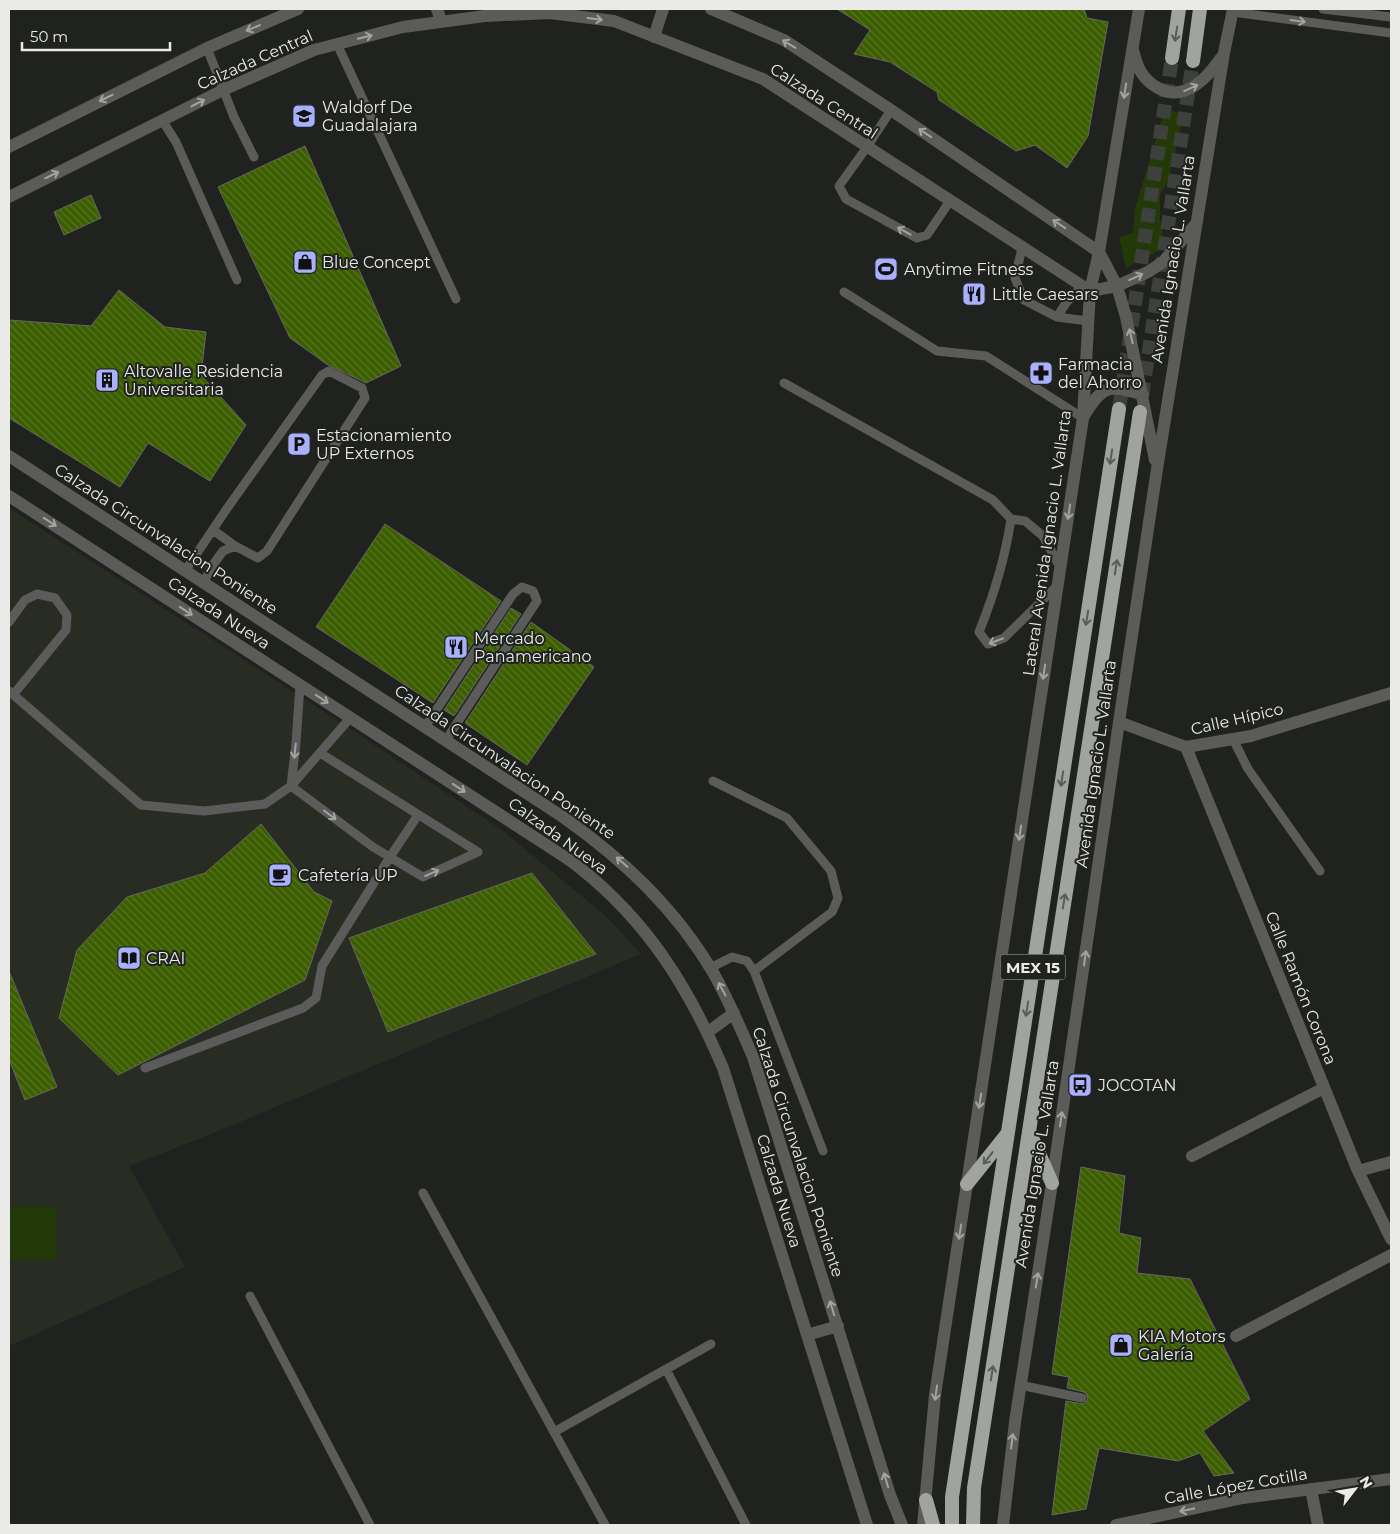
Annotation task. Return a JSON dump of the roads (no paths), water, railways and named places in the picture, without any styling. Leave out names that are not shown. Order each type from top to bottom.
[{"type":"highway","points":[[1172,58],[1179,9]]},
{"type":"highway","points":[[1193,61],[1200,9]]},
{"type":"highway","name":"Avenida Ignacio L. Vallarta","points":[[952,1525],[952,1497],[1119,409]]},
{"type":"highway","name":"Avenida Ignacio L. Vallarta","points":[[973,1525],[974,1488],[1140,412]]},
{"type":"highway","points":[[1029,1130],[1052,1183]]},
{"type":"highway","points":[[967,1184],[1008,1133]]},
{"type":"highway","points":[[926,1500],[932,1525]]},
{"type":"street","name":"Calzada Central","points":[[9,147],[207,48],[298,9]]},
{"type":"street","points":[[654,36],[663,9]]},
{"type":"street","name":"Calzada Central","points":[[711,9],[784,40],[891,110],[1099,252]]},
{"type":"street","name":"Lateral Avenida Ignacio L. Vallarta","points":[[967,1184],[1083,418],[1088,322],[1086,289],[1099,252],[1140,9]]},
{"type":"street","name":"Avenida Ignacio L. Vallarta","points":[[1003,1525],[1020,1385],[1052,1183],[1157,470],[1232,10]]},
{"type":"street","name":"Calzada Central","points":[[9,197],[223,90],[314,50],[439,15],[485,16],[550,13],[614,21],[763,79],[1086,289]]},
{"type":"street","points":[[1132,48],[1141,72],[1150,83],[1163,90],[1176,93],[1188,90],[1200,83],[1210,74],[1224,53]]},
{"type":"street","points":[[1086,289],[1117,286],[1148,272],[1163,262],[1197,223]]},
{"type":"street","points":[[1099,252],[1117,286],[1126,317],[1157,470]]},
{"type":"street","points":[[1083,418],[1102,391],[1121,388],[1143,395]]},
{"type":"street","name":"Calzada Circunvalacion Poniente","points":[[9,456],[563,817],[599,842],[631,870],[657,897],[689,936],[710,968],[734,1013],[753,1057],[770,1106],[890,1495],[902,1525]]},
{"type":"street","name":"Calzada Nueva","points":[[9,496],[545,844],[594,880],[633,918],[663,955],[686,990],[708,1032],[723,1068],[867,1525]]},
{"type":"street","name":"Calle Hípico","points":[[1119,722],[1186,747],[1251,736],[1391,693]]},
{"type":"street","name":"Calle Ramón Corona","points":[[1186,747],[1358,1171],[1391,1239]]},
{"type":"street","points":[[708,1032],[734,1013]]},
{"type":"street","points":[[1192,1156],[1324,1088]]},
{"type":"street","points":[[1358,1171],[1391,1162]]},
{"type":"street","points":[[923,1525],[935,1395],[967,1184]]},
{"type":"street","points":[[1236,1336],[1391,1255]]},
{"type":"street","points":[[807,1336],[838,1326]]},
{"type":"street","name":"Calle López Cotilla","points":[[1116,1525],[1243,1498],[1391,1479]]},
{"type":"street","points":[[1311,1489],[1318,1525]]},
{"type":"lane","points":[[1322,9],[1391,18]]},
{"type":"lane","points":[[1232,10],[1391,33]]},
{"type":"lane","points":[[337,44],[456,300]]},
{"type":"lane","points":[[207,48],[234,117],[254,157]]},
{"type":"lane","points":[[891,110],[839,186],[846,200],[917,238],[927,235],[950,201]]},
{"type":"lane","points":[[162,120],[176,142],[217,238],[238,280]]},
{"type":"lane","points":[[1022,248],[1015,278],[1024,300],[1057,317],[1088,322]]},
{"type":"lane","points":[[1057,317],[1066,303],[1086,289]]},
{"type":"lane","points":[[844,292],[937,350],[986,356],[1083,418]]},
{"type":"lane","points":[[185,571],[213,530],[322,375],[329,371],[362,388],[365,398],[267,551],[258,558],[235,546],[213,530]]},
{"type":"lane","points":[[784,383],[993,500],[1011,519],[1025,521],[1043,536],[1060,567]]},
{"type":"lane","points":[[1011,519],[1006,552],[991,603],[979,632],[988,644],[1004,638],[1058,585]]},
{"type":"lane","points":[[204,583],[210,569],[223,551],[235,546]]},
{"type":"lane","points":[[426,727],[513,594],[522,587],[533,591],[537,602],[446,740]]},
{"type":"lane","points":[[9,622],[25,600],[37,594],[55,598],[67,615],[66,630],[11,693],[141,805],[204,811],[265,804],[291,786],[351,717]]},
{"type":"lane","points":[[291,786],[300,684]]},
{"type":"lane","points":[[1233,739],[1248,769],[1320,871]]},
{"type":"lane","points":[[291,786],[373,847],[423,877],[478,852],[320,753]]},
{"type":"lane","points":[[713,781],[787,818],[831,871],[838,898],[832,912],[754,971]]},
{"type":"lane","points":[[145,1068],[303,1008],[316,998],[322,966],[418,815]]},
{"type":"lane","points":[[710,968],[732,957],[747,960],[754,971],[823,1151]]},
{"type":"lane","points":[[423,1193],[605,1525]]},
{"type":"lane","points":[[250,1296],[370,1525]]},
{"type":"lane","points":[[554,1432],[711,1344]]},
{"type":"lane","points":[[666,1369],[746,1525]]},
{"type":"lane","points":[[1020,1385],[1082,1398]]},
{"type":"tunnel","points":[[1119,409],[1172,58]]},
{"type":"tunnel","points":[[1142,396],[1193,61]]},
{"type":"place","name":"Waldorf De Guadalajara","points":[[304,116]]},
{"type":"place","name":"Blue Concept","points":[[305,262]]},
{"type":"place","name":"Anytime Fitness","points":[[886,269]]},
{"type":"place","name":"Little Caesars","points":[[974,294]]},
{"type":"place","name":"Farmacia del Ahorro","points":[[1041,373]]},
{"type":"place","name":"Altovalle Residencia Universitaria","points":[[107,380]]},
{"type":"place","name":"Estacionamiento UP Externos","points":[[299,444]]},
{"type":"place","name":"Mercado Panamericano","points":[[456,647]]},
{"type":"place","name":"Cafetería UP","points":[[280,875]]},
{"type":"place","name":"CRAI","points":[[129,958]]},
{"type":"place","name":"JOCOTAN","points":[[1080,1085]]},
{"type":"place","name":"KIA Motors Galería","points":[[1121,1345]]}]
